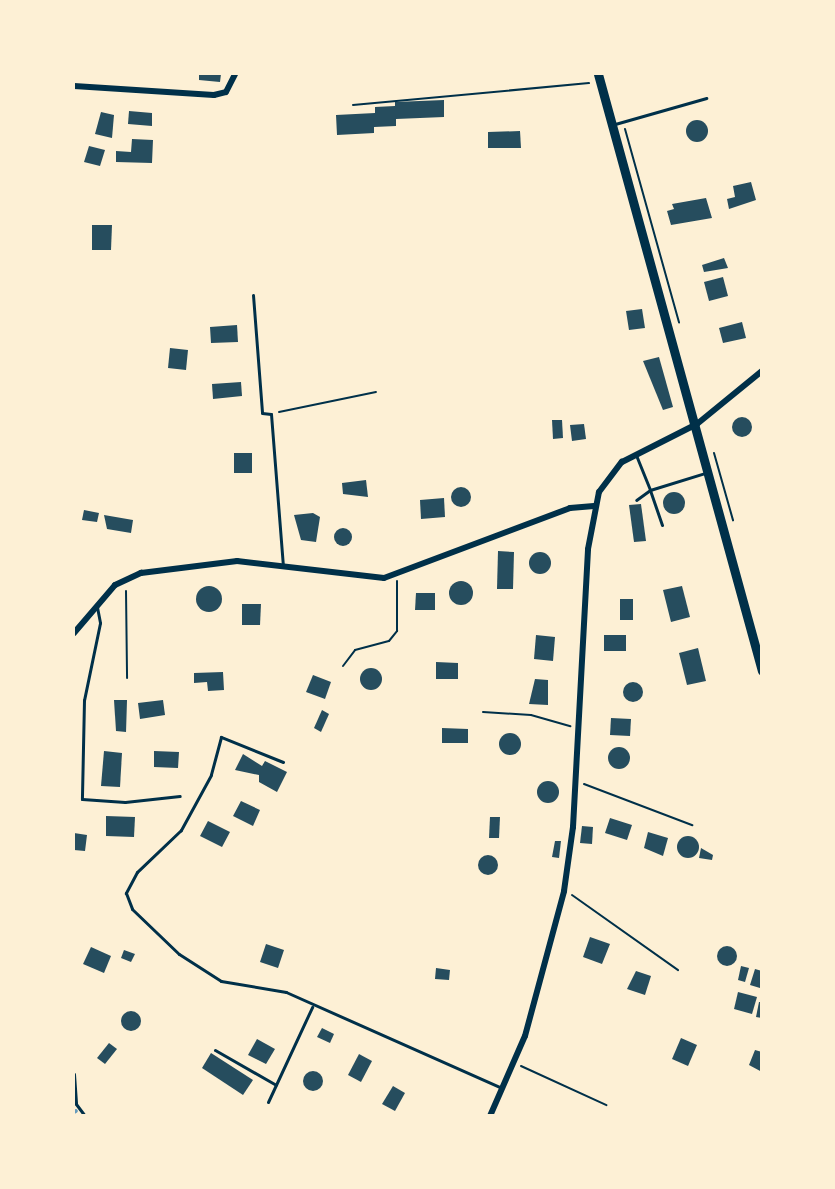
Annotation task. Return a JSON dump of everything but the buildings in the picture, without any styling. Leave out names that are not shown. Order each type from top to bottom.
[{"type":"main road","points":[[600,78],[615,124],[697,424],[762,671]]},
{"type":"street","points":[[74,86],[214,95],[226,92],[235,74]]},
{"type":"street","points":[[489,1116],[515,1064],[564,891],[576,781],[594,506],[605,483],[635,453],[697,424],[762,371]]},
{"type":"street","points":[[74,633],[123,579],[215,561],[283,567],[354,578],[397,575],[570,508],[594,506]]},
{"type":"lane","points":[[615,124],[706,98]]},
{"type":"lane","points":[[253,295],[262,413],[271,414],[283,567]]},
{"type":"lane","points":[[635,453],[662,525]]},
{"type":"lane","points":[[636,500],[650,490],[709,470]]},
{"type":"lane","points":[[97,605],[100,623],[84,700],[82,799],[125,802],[180,796]]},
{"type":"lane","points":[[283,762],[221,737],[211,775],[181,830],[137,872],[126,893],[132,909],[179,954],[221,981],[286,992],[312,1007],[504,1089]]},
{"type":"lane","points":[[268,1102],[312,1007]]},
{"type":"lane","points":[[215,1050],[276,1085]]},
{"type":"lane","points":[[74,1074],[76,1104],[85,1116]]},
{"type":"path","points":[[353,105],[600,78]]},
{"type":"path","points":[[271,414],[376,392]]},
{"type":"path","points":[[343,666],[355,650],[389,641],[397,631],[397,575]]},
{"type":"path","points":[[123,579],[127,678]]},
{"type":"path","points":[[483,712],[531,715],[578,729]]},
{"type":"path","points":[[576,781],[692,825]]},
{"type":"path","points":[[564,891],[678,970]]},
{"type":"path","points":[[515,1064],[606,1105]]}]
